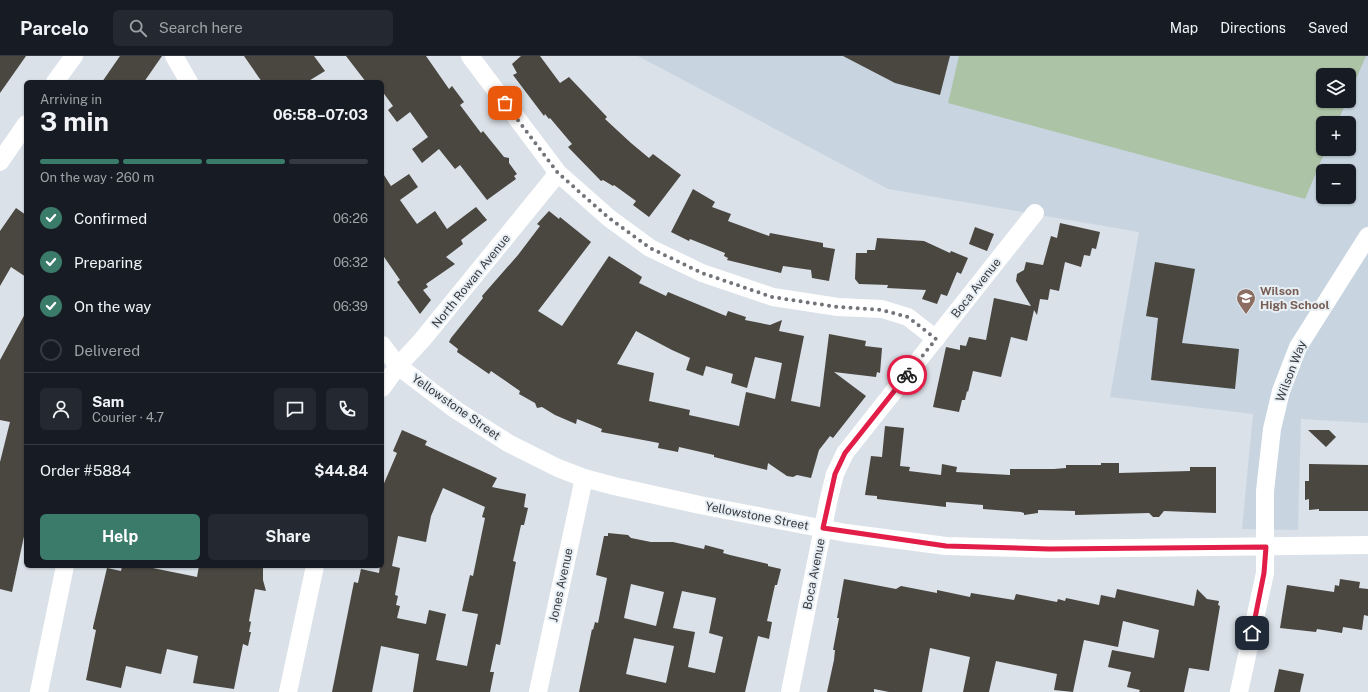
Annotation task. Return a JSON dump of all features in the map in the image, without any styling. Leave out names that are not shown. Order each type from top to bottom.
[{"type":"street","points":[[57,80],[74,56]]},
{"type":"street","points":[[174,56],[188,80]]},
{"type":"street","points":[[470,56],[558,173],[609,218],[650,248],[702,273],[772,297],[838,307],[882,310],[908,317],[936,339]]},
{"type":"street","points":[[0,162],[24,127]]},
{"type":"street","name":"North Rowan Avenue","points":[[384,385],[398,366],[422,340],[558,173]]},
{"type":"street","name":"Boca Avenue","points":[[790,692],[835,474],[845,453],[1035,213]]},
{"type":"street","name":"Wilson Way","points":[[1239,692],[1264,573],[1266,547],[1265,491],[1272,429],[1281,391],[1298,348],[1368,236]]},
{"type":"street","name":"Yellowstone Street","points":[[384,348],[398,366],[456,410],[508,444],[558,468],[584,478],[693,504],[823,528],[946,546],[1049,549],[1368,545]]},
{"type":"street","name":"Jones Avenue","points":[[538,692],[584,478]]},
{"type":"street","points":[[39,692],[65,568]]},
{"type":"street","points":[[288,692],[315,568]]},
{"type":"shaded area","name":"Wilson High School","points":[[638,56],[1368,56],[1368,423],[1301,419],[1298,530],[1242,529],[1253,414],[1110,397],[1139,232],[888,189]]},
{"type":"green space","points":[[959,56],[1366,56],[1356,79],[1356,68],[1316,68],[1316,108],[1344,108],[1340,116],[1316,116],[1316,156],[1323,156],[1320,164],[1316,164],[1316,173],[1305,199],[948,103]]},
{"type":"building","points":[[0,56],[26,56],[0,93]]},
{"type":"building","points":[[120,56],[162,56],[145,80],[103,80]]},
{"type":"building","points":[[244,56],[314,56],[325,71],[310,80],[261,80]]},
{"type":"building","points":[[346,56],[426,56],[449,89],[452,86],[464,102],[460,105],[481,133],[483,131],[504,157],[509,158],[509,163],[517,174],[514,176],[516,179],[487,200],[460,165],[455,169],[439,149],[422,163],[412,149],[428,137],[410,112],[397,122],[388,110],[393,106],[384,94],[384,80],[364,80]]},
{"type":"building","points":[[521,56],[540,56],[560,83],[569,77],[607,117],[605,119],[631,143],[649,158],[653,154],[681,175],[649,217],[633,205],[636,201],[614,185],[613,186],[603,180],[601,181],[568,147],[572,144],[550,118],[549,119],[545,114],[544,116],[513,75],[517,73],[512,64]]},
{"type":"building","points":[[843,56],[950,56],[940,95],[895,83]]},
{"type":"building","points":[[409,174],[418,187],[400,200],[417,224],[435,211],[447,229],[476,207],[487,220],[461,240],[463,244],[446,257],[455,264],[426,284],[428,287],[423,290],[431,300],[420,314],[397,282],[400,280],[384,257],[384,175],[391,186]]},
{"type":"building","points":[[693,189],[715,202],[712,207],[731,214],[728,221],[769,236],[770,233],[823,243],[823,247],[835,249],[829,281],[812,278],[811,270],[783,266],[781,273],[727,260],[728,258],[724,256],[725,253],[690,239],[689,241],[671,232]]},
{"type":"building","points":[[16,208],[24,214],[24,276],[11,267],[0,286],[0,231]]},
{"type":"building","points":[[549,211],[559,219],[560,217],[591,242],[538,311],[562,326],[609,256],[642,277],[639,283],[666,296],[668,292],[726,316],[728,311],[746,317],[745,320],[770,325],[782,320],[779,331],[804,336],[791,401],[820,407],[829,334],[866,341],[865,346],[882,348],[880,373],[877,372],[876,377],[834,372],[866,396],[833,438],[830,436],[819,450],[811,478],[797,475],[793,477],[787,476],[768,463],[767,470],[679,447],[678,452],[658,448],[659,443],[601,432],[602,429],[577,419],[576,424],[555,415],[542,407],[537,408],[535,403],[519,394],[520,391],[491,371],[489,374],[457,352],[458,349],[449,342],[483,298],[482,296],[518,255],[540,226],[537,224]],"holes":[[[636,331],[690,358],[686,370],[703,376],[706,366],[733,374],[731,383],[747,388],[755,357],[782,363],[775,399],[746,392],[739,426],[689,415],[690,410],[649,401],[654,373],[617,364]]]},
{"type":"building","points":[[1060,223],[1100,232],[1096,249],[1092,248],[1090,256],[1084,255],[1081,267],[1065,262],[1059,291],[1050,289],[1048,300],[1040,299],[1037,315],[1034,310],[1027,341],[1011,337],[1001,377],[973,371],[968,392],[967,391],[965,400],[962,400],[959,412],[933,407],[946,347],[960,350],[960,345],[966,346],[969,337],[986,340],[994,298],[1031,306],[1016,281],[1017,274],[1024,270],[1026,262],[1043,265],[1051,236],[1057,238]]},
{"type":"building","points":[[975,227],[994,234],[987,251],[969,244]]},
{"type":"building","points":[[877,238],[924,241],[950,253],[951,251],[968,258],[961,274],[957,272],[947,296],[941,294],[937,304],[922,299],[926,290],[887,288],[888,285],[859,284],[855,279],[856,253],[867,253],[867,250],[875,250]]},
{"type":"building","points":[[1155,262],[1195,269],[1182,343],[1239,349],[1235,389],[1151,380],[1158,318],[1146,316]]},
{"type":"building","points":[[24,316],[24,536],[12,592],[0,589],[0,462],[10,422],[0,420],[0,360]]},
{"type":"building","points":[[885,426],[904,428],[900,466],[910,467],[909,471],[941,475],[942,464],[957,467],[956,472],[1010,475],[1010,469],[1054,469],[1066,468],[1066,465],[1101,465],[1101,463],[1119,463],[1119,473],[1190,471],[1190,467],[1216,467],[1216,513],[1164,511],[1159,517],[1153,517],[1149,513],[1075,515],[1075,511],[1038,510],[1038,513],[1024,515],[1024,513],[1021,512],[983,509],[983,505],[946,502],[946,507],[877,499],[877,496],[865,495],[871,456],[882,457]]},
{"type":"building","points":[[402,430],[427,441],[425,445],[497,478],[492,487],[526,494],[524,507],[528,508],[524,525],[521,525],[513,561],[516,562],[500,645],[496,644],[490,672],[494,672],[490,692],[413,692],[419,654],[381,646],[372,692],[332,692],[354,582],[358,583],[361,569],[379,573],[380,568],[384,568],[384,483],[397,453],[393,451]],"holes":[[[443,488],[485,507],[482,517],[485,518],[473,576],[470,575],[462,611],[478,614],[467,666],[436,660],[446,614],[429,610],[426,624],[397,618],[400,606],[396,605],[398,596],[395,595],[400,568],[392,566],[398,536],[426,542],[431,516]]]},
{"type":"building","points":[[1308,430],[1329,430],[1336,437],[1326,447]]},
{"type":"building","points":[[1309,464],[1368,465],[1368,511],[1309,510],[1309,499],[1305,500],[1305,481],[1309,481]]},
{"type":"building","points":[[608,533],[628,535],[631,538],[651,542],[673,542],[704,549],[705,545],[724,550],[723,553],[768,564],[768,566],[781,569],[777,585],[775,585],[767,621],[772,622],[769,639],[758,636],[745,692],[579,692],[592,629],[593,630],[595,622],[598,623],[607,578],[596,575],[604,536],[608,536]],"holes":[[[631,584],[664,592],[656,626],[624,618]],[[682,591],[716,598],[709,633],[723,637],[715,673],[688,667],[695,632],[673,628]],[[634,638],[674,646],[666,683],[626,674]]]},
{"type":"building","points":[[107,568],[121,571],[122,568],[153,568],[197,577],[199,568],[263,568],[263,580],[266,591],[255,589],[249,621],[251,622],[249,632],[251,632],[248,646],[243,644],[234,689],[193,683],[198,656],[167,649],[161,674],[126,666],[121,688],[86,680],[96,630],[93,629],[93,627]]},
{"type":"building","points":[[844,579],[896,589],[901,586],[937,593],[937,590],[970,597],[971,593],[1014,600],[1016,594],[1057,602],[1058,599],[1065,601],[1066,598],[1099,605],[1101,595],[1115,598],[1117,589],[1194,606],[1197,589],[1207,599],[1219,601],[1218,605],[1220,606],[1209,671],[1189,668],[1184,692],[1139,692],[1140,690],[1127,687],[1131,672],[1108,667],[1112,650],[1154,658],[1159,630],[1123,621],[1118,647],[1084,640],[1073,692],[1054,690],[1057,674],[996,661],[989,692],[963,692],[970,657],[930,648],[922,692],[889,692],[874,689],[874,692],[827,692],[834,660],[835,650],[833,650]]},
{"type":"building","points":[[1340,579],[1360,582],[1359,588],[1368,589],[1368,616],[1364,615],[1362,630],[1343,627],[1342,633],[1317,629],[1316,632],[1280,628],[1287,585],[1334,592],[1335,585],[1339,586]]},
{"type":"building","points":[[1279,669],[1304,674],[1300,692],[1274,692]]},
{"type":"way so far","points":[[505,103],[558,173],[609,218],[650,248],[702,273],[772,297],[838,307],[882,310],[908,317],[936,339],[907,375]]},
{"type":"place","name":"Wilson High School","points":[[1246,315]]},
{"type":"route","points":[[907,375],[845,453],[835,474],[823,528],[846,533],[946,546],[1049,549],[1266,547],[1264,573],[1252,633]]}]
